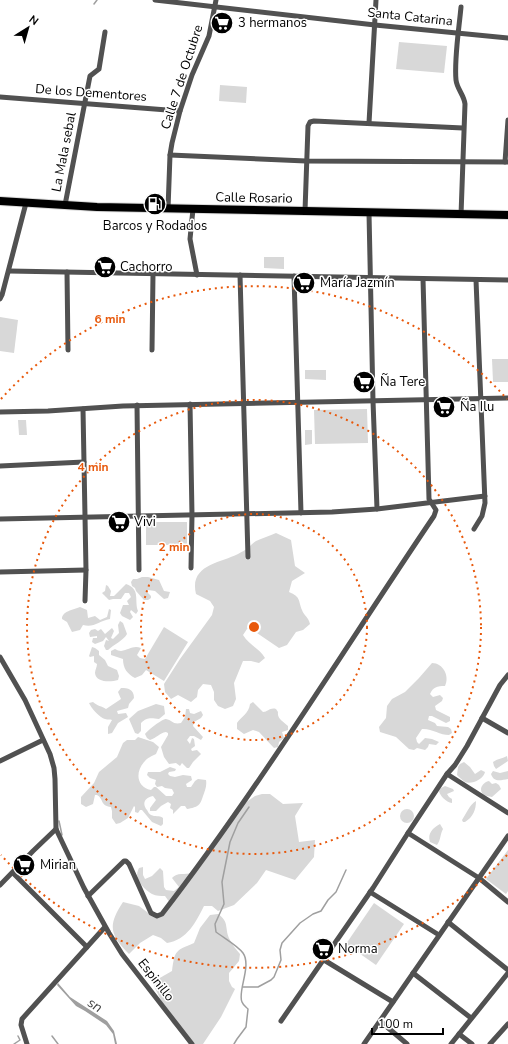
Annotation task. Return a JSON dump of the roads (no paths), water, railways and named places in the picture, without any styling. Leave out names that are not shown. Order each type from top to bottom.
[{"type":"main road","name":"Calle Rosario","points":[[0,201],[168,209],[508,215]]},
{"type":"street","name":"Santa Catarina","points":[[155,0],[374,25],[508,38]]},
{"type":"street","name":"Calle 7 de Octubre","points":[[168,209],[170,155],[180,111],[192,75],[209,36],[216,0]]},
{"type":"street","points":[[369,123],[376,0]]},
{"type":"street","points":[[460,7],[456,76],[465,104],[461,215]]},
{"type":"street","name":"La Mala sebal","points":[[65,205],[90,76],[97,71],[99,66],[105,32]]},
{"type":"street","name":"De los Dementores","points":[[0,97],[180,111]]},
{"type":"street","points":[[170,155],[306,161],[506,162],[508,120]]},
{"type":"street","points":[[305,211],[306,161],[308,126],[310,122],[369,123],[463,128]]},
{"type":"street","points":[[0,299],[9,271],[26,203]]},
{"type":"street","points":[[193,209],[190,240],[197,275]]},
{"type":"street","points":[[369,213],[377,509]]},
{"type":"street","points":[[9,271],[508,280]]},
{"type":"street","points":[[67,272],[68,350]]},
{"type":"street","points":[[152,350],[153,274]]},
{"type":"street","points":[[240,275],[248,557]]},
{"type":"street","points":[[294,276],[301,513]]},
{"type":"street","points":[[88,896],[126,860],[152,913],[157,916],[162,914],[202,862],[434,516],[436,510],[429,499],[423,279]]},
{"type":"street","points":[[474,529],[484,511],[476,280]]},
{"type":"street","points":[[0,412],[137,405],[508,398]]},
{"type":"street","points":[[190,404],[192,515],[191,568]]},
{"type":"street","points":[[137,405],[139,570]]},
{"type":"street","points":[[82,409],[86,570],[85,601]]},
{"type":"street","points":[[0,466],[84,462]]},
{"type":"street","points":[[0,519],[301,513],[377,509],[484,496]]},
{"type":"street","points":[[0,572],[86,570]]},
{"type":"street","points":[[0,657],[25,700],[50,754],[54,768],[56,829],[0,885]]},
{"type":"street","points":[[281,1021],[370,892],[447,774],[468,746],[500,686],[508,675]]},
{"type":"street","points":[[482,718],[508,733]]},
{"type":"street","points":[[0,761],[43,740]]},
{"type":"street","points":[[447,774],[508,813]]},
{"type":"street","name":"Espinillo","points":[[56,829],[88,896],[122,954],[192,1044]]},
{"type":"street","points":[[408,833],[479,878],[508,902]]},
{"type":"street","points":[[364,1044],[508,836]]},
{"type":"street","points":[[13,873],[87,947]]},
{"type":"street","points":[[370,892],[439,936]]},
{"type":"street","points":[[448,922],[508,972],[450,1044]]},
{"type":"street","points":[[26,1044],[21,1024],[22,1019],[105,927]]},
{"type":"street","points":[[324,960],[393,1002]]},
{"type":"street","points":[[413,973],[471,1018]]},
{"type":"street","points":[[380,1021],[407,1044]]},
{"type":"street","points":[[490,1044],[508,1024]]},
{"type":"street","points":[[459,1034],[472,1044]]},
{"type":"waterway","points":[[94,4],[97,0]]},
{"type":"waterway","points":[[234,1044],[246,1027],[248,1009],[242,1003],[241,998],[246,965],[245,958],[243,953],[238,948],[216,932],[215,924],[224,904],[222,882],[230,842],[238,823],[249,807]]},
{"type":"waterway","points":[[59,821],[62,835]]},
{"type":"waterway","points":[[243,987],[258,987],[274,977],[281,960],[280,950],[282,943],[300,923],[313,914],[321,911],[328,900],[336,892],[346,870]]},
{"type":"waterway","name":"sn","points":[[14,1044],[20,1040],[18,1036]]},
{"type":"waterway","points":[[52,1036],[58,1044]]},
{"type":"place","name":"3 hermanos","points":[[222,23]]},
{"type":"place","name":"Barcos y Rodados","points":[[155,204]]},
{"type":"place","name":"Cachorro","points":[[105,267]]},
{"type":"place","name":"María Jazmín","points":[[304,283]]},
{"type":"place","name":"Ña Tere","points":[[364,382]]},
{"type":"place","name":"Ña Ilu","points":[[444,407]]},
{"type":"place","name":"Vivi","points":[[119,522]]},
{"type":"place","name":"Mirian","points":[[24,865]]},
{"type":"place","name":"Norma","points":[[323,949]]}]
